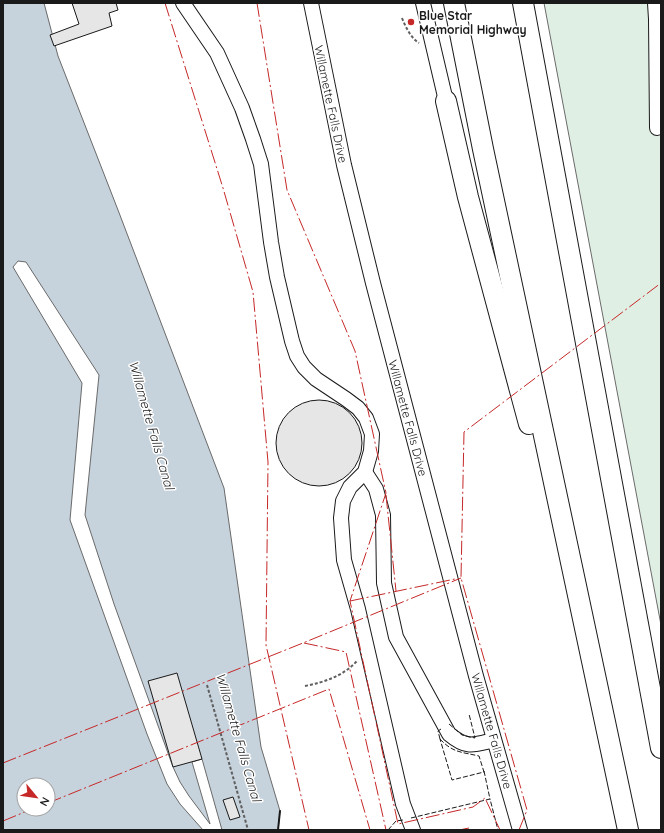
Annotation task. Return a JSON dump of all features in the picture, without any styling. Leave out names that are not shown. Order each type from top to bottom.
[{"type":"highway","points":[[454,3],[588,646],[628,830]]},
{"type":"highway","points":[[523,3],[661,748]]},
{"type":"highway","points":[[446,100],[468,198],[588,646]]},
{"type":"street","points":[[183,3],[217,53],[242,108],[253,139],[261,164],[277,277],[297,356],[304,367],[316,379],[358,408],[366,418],[372,434],[371,451],[365,472],[350,487],[343,500],[342,518],[344,560],[368,650],[403,804],[413,830]]},
{"type":"street","name":"Willamette Falls Drive","points":[[311,3],[344,165],[369,268],[474,668],[520,830]]},
{"type":"street","points":[[424,3],[446,100]]},
{"type":"street","points":[[655,3],[657,128]]},
{"type":"street","points":[[365,472],[376,490],[383,515],[384,583],[396,638],[449,734],[459,742],[473,745],[494,740]]},
{"type":"path","points":[[402,18],[415,41],[422,46]]},
{"type":"path","points":[[305,686],[320,683],[342,674],[353,666],[368,650]]},
{"type":"path","points":[[207,685],[248,830]]},
{"type":"green space","points":[[544,3],[661,3],[661,625]]},
{"type":"water","name":"Willamette Falls Canal","points":[[3,3],[44,3],[58,56],[224,488],[261,747],[280,811],[278,830],[3,830]]},
{"type":"pier","points":[[18,261],[26,262],[99,375],[85,515],[114,604],[173,767],[189,796],[210,824],[192,762],[202,759],[222,830],[203,830],[180,804],[167,784],[147,734],[70,520],[82,383],[13,267]]},
{"type":"building","points":[[72,3],[116,3],[118,10],[109,13],[112,26],[54,46],[50,35],[79,24]]},
{"type":"building","points":[[319,400],[335,404],[349,413],[358,427],[362,443],[358,459],[349,473],[335,482],[319,486],[303,482],[289,473],[280,459],[276,443],[280,427],[289,413],[303,404]]},
{"type":"building","points":[[177,673],[202,759],[173,767],[148,681]]},
{"type":"building","points":[[233,797],[240,817],[230,820],[223,800]]},
{"type":"fence","points":[[449,724],[462,735],[475,738],[469,714]]},
{"type":"fence","points":[[440,739],[438,731],[441,729]]},
{"type":"fence","points":[[440,739],[449,747],[463,753],[479,756],[484,772],[452,780],[440,739]]},
{"type":"fence","points":[[484,771],[490,799]]},
{"type":"fence","points":[[411,818],[490,799],[498,830]]},
{"type":"fence","points":[[388,830],[396,821],[403,820]]},
{"type":"wall","points":[[278,830],[280,811]]},
{"type":"power","points":[[165,3],[223,188],[253,292],[268,462],[266,645],[309,830]]},
{"type":"power","points":[[257,3],[287,190],[355,351],[386,493],[350,601],[398,824],[473,807],[485,798],[500,830]]},
{"type":"power","points":[[519,830],[527,810],[461,578],[464,432],[661,283]]},
{"type":"power","points":[[386,495],[396,591]]},
{"type":"power","points":[[3,763],[461,578]]},
{"type":"power","points":[[350,601],[455,579]]},
{"type":"power","points":[[304,643],[346,652],[386,830]]},
{"type":"power","points":[[56,800],[329,689],[370,830]]},
{"type":"power","points":[[3,821],[16,816]]},
{"type":"power","points":[[459,830],[469,828]]},
{"type":"place","name":"Blue Star Memorial Highway","points":[[411,22]]}]
